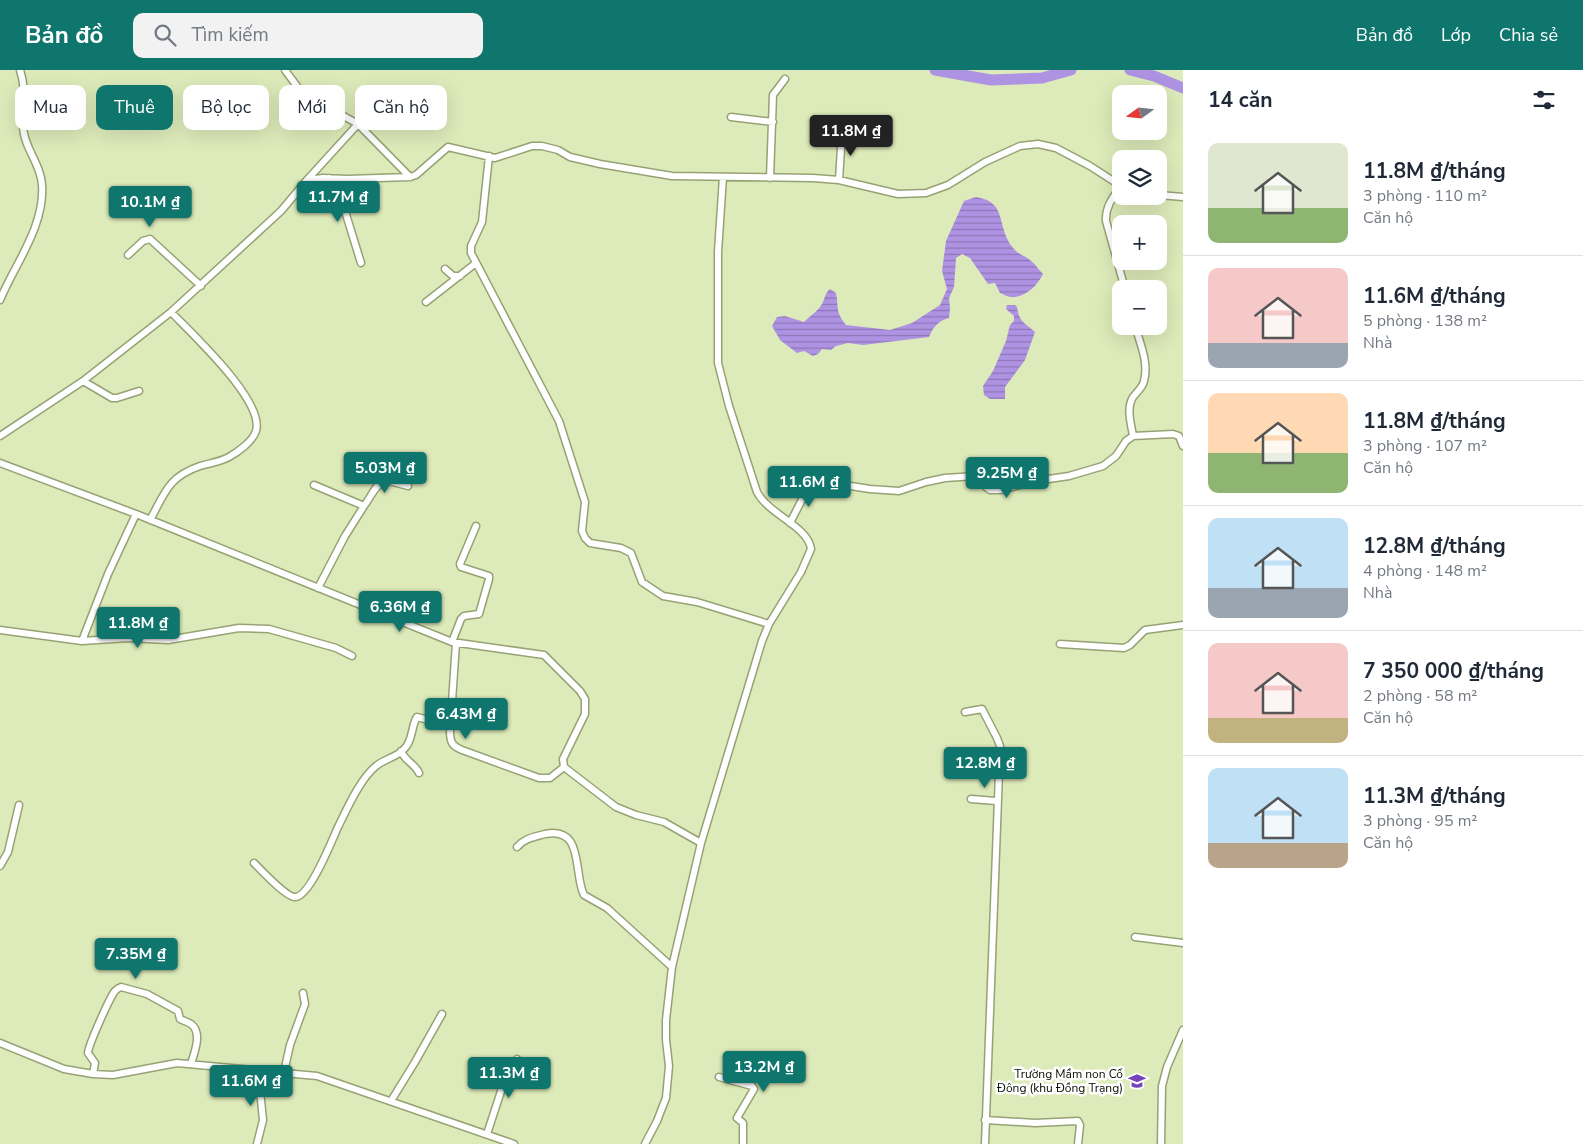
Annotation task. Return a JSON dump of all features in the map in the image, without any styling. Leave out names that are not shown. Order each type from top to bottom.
[{"type":"street","points":[[0,300],[23,255],[40,212],[42,185],[36,162],[27,143],[23,128],[25,95],[20,70]]},
{"type":"street","points":[[285,70],[302,93],[355,122]]},
{"type":"street","points":[[770,178],[773,95],[785,79]]},
{"type":"street","points":[[731,117],[773,122]]},
{"type":"street","points":[[0,436],[83,381],[201,286],[281,211],[355,127]]},
{"type":"street","points":[[364,130],[410,177]]},
{"type":"street","points":[[839,180],[842,132]]},
{"type":"street","points":[[308,180],[410,177],[416,175],[448,146],[495,158],[520,150],[542,146],[558,150],[570,157],[600,164],[672,176],[839,180],[898,194],[926,193],[948,185],[985,162],[1020,146],[1038,144],[1056,148],[1112,180]]},
{"type":"street","points":[[489,156],[482,222],[470,250],[562,428],[585,502],[582,526],[584,538],[590,543],[620,548],[631,553],[642,582],[663,596],[696,602],[769,624]]},
{"type":"street","points":[[645,1144],[666,1098],[669,1066],[666,1020],[672,967],[701,843],[762,641],[769,624],[801,572],[811,548],[806,535],[765,504],[757,492],[719,370],[717,346],[718,252],[723,177]]},
{"type":"street","points":[[329,178],[345,212],[361,263]]},
{"type":"street","points":[[1167,196],[1183,197]]},
{"type":"street","points":[[1112,200],[1105,214],[1122,280]]},
{"type":"street","points":[[128,255],[143,241],[150,239],[201,286]]},
{"type":"street","points":[[426,302],[476,263]]},
{"type":"street","points":[[445,269],[453,276],[460,276]]},
{"type":"street","points":[[150,520],[168,488],[178,476],[232,456],[252,439],[257,426],[246,397],[233,376],[171,312]]},
{"type":"street","points":[[1133,436],[1129,412],[1130,405],[1144,382],[1145,373],[1144,358],[1138,335]]},
{"type":"street","points":[[83,381],[112,398],[139,391]]},
{"type":"street","points":[[790,523],[812,480],[870,489],[899,491],[945,478],[976,476],[982,479],[990,490],[1001,490],[1035,480],[1069,476],[1103,466],[1116,456],[1126,441],[1133,436],[1173,434],[1179,436],[1183,446]]},
{"type":"street","points":[[0,463],[136,514],[454,643],[540,654],[547,658],[586,699],[585,714],[563,759],[564,766],[616,807],[636,815],[664,822],[701,843]]},
{"type":"street","points":[[318,588],[345,536],[382,481],[385,480],[408,486]]},
{"type":"street","points":[[314,485],[364,506]]},
{"type":"street","points":[[82,641],[108,574],[136,514]]},
{"type":"street","points":[[476,526],[460,564],[466,569],[489,576],[489,579],[479,614],[464,616],[461,619],[454,643],[451,742],[455,747],[534,777],[550,778],[564,766]]},
{"type":"street","points":[[1060,644],[1124,648],[1130,645],[1145,630],[1183,625]]},
{"type":"street","points":[[0,630],[82,641],[128,638],[168,640],[239,628],[269,630],[295,635],[336,648],[352,656]]},
{"type":"street","points":[[965,712],[982,709],[1000,746],[996,801],[994,928],[985,1144]]},
{"type":"street","points":[[254,863],[276,885],[290,895],[296,897],[302,893],[310,884],[321,865],[367,775],[377,764],[402,751],[409,742],[417,717],[451,726]]},
{"type":"street","points":[[402,751],[403,756],[416,766],[419,773]]},
{"type":"street","points":[[971,798],[996,801]]},
{"type":"street","points":[[0,866],[8,852],[20,805]]},
{"type":"street","points":[[517,847],[527,839],[555,832],[562,835],[572,844],[576,854],[584,895],[607,908],[672,967]]},
{"type":"street","points":[[1135,937],[1183,943]]},
{"type":"street","points":[[93,1074],[95,1063],[88,1053],[88,1047],[110,999],[121,986],[147,994],[164,1002],[178,1011],[180,1019],[194,1027],[198,1042],[191,1064]]},
{"type":"street","points":[[284,1072],[290,1045],[305,1004],[302,993]]},
{"type":"street","points":[[391,1101],[442,1014]]},
{"type":"street","points":[[1161,1144],[1162,1086],[1167,1067],[1183,1030]]},
{"type":"street","points":[[0,1043],[64,1069],[93,1074],[113,1075],[167,1064],[191,1064],[317,1076],[514,1144]]},
{"type":"street","points":[[488,1134],[504,1079],[517,1060]]},
{"type":"street","points":[[257,1144],[263,1120],[258,1070]]},
{"type":"street","points":[[719,1077],[752,1086],[754,1089],[737,1118],[743,1123],[743,1144]]},
{"type":"street","points":[[985,1120],[1035,1123],[1078,1122],[1080,1125],[1078,1144]]},
{"type":"shaded area","points":[[976,197],[993,204],[998,210],[1008,241],[1017,252],[1030,260],[1043,274],[1037,283],[1026,293],[1021,296],[1010,297],[1000,293],[995,283],[988,284],[970,258],[962,254],[956,258],[954,287],[949,298],[949,318],[936,325],[929,337],[863,345],[848,343],[836,346],[831,350],[822,349],[813,356],[804,351],[797,353],[780,340],[772,326],[777,317],[785,316],[804,322],[820,307],[830,289],[836,293],[839,313],[846,325],[890,330],[912,323],[940,305],[947,289],[942,271],[946,241],[964,201]]},
{"type":"shaded area","points":[[1007,305],[1015,305],[1021,319],[1035,332],[1025,360],[1005,387],[1005,399],[990,399],[984,395],[983,386],[993,371],[1006,341],[1010,325],[1014,321],[1014,316],[1006,309]]},
{"type":"waterway","points":[[935,70],[991,80],[1042,78],[1071,70]]},
{"type":"waterway","points":[[1130,70],[1154,76],[1183,88]]},
{"type":"place","name":"Trường Mầm non Cổ Đông (khu Đồng Trạng)","points":[[1137,1081]]}]
